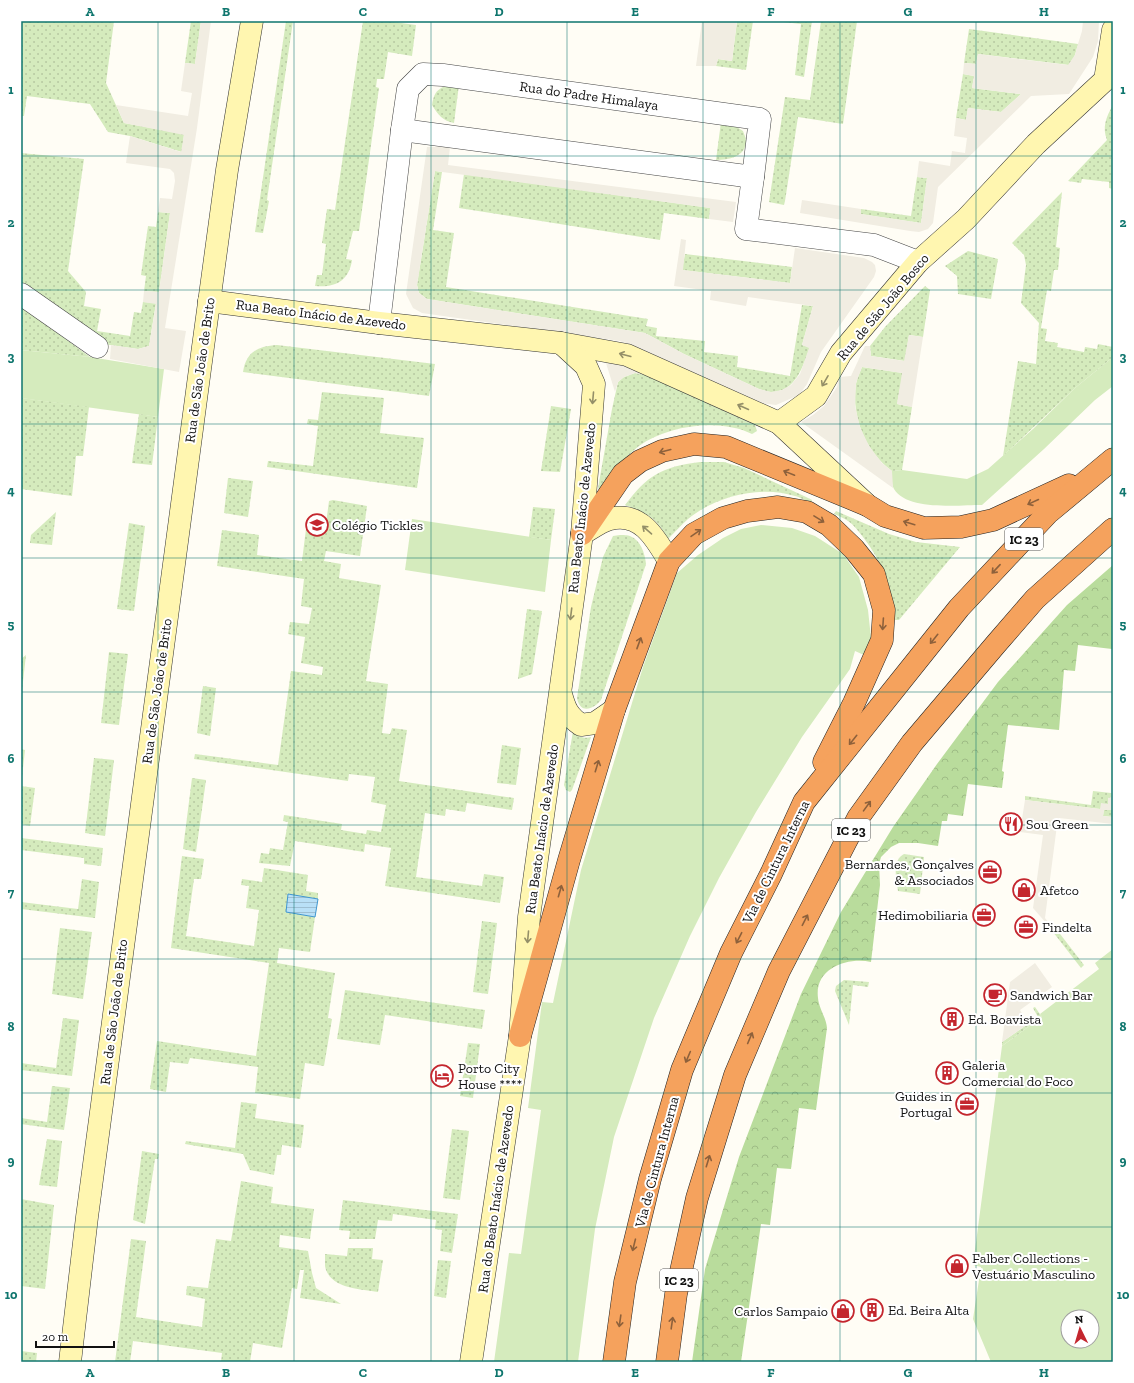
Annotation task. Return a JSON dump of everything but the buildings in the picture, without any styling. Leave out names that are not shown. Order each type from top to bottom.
[{"type":"highway","points":[[582,534],[623,474],[640,461],[662,451],[694,444],[726,447],[867,505],[885,516],[924,528],[961,527],[993,520],[1094,474]]},
{"type":"highway","name":"Via de Cintura Interna","points":[[614,1362],[625,1282],[650,1180],[682,1070],[731,953],[771,874],[804,802],[959,608],[1048,513],[1113,459]]},
{"type":"highway","points":[[520,1036],[569,860],[614,710],[669,561],[694,534],[723,518],[747,511],[778,507],[807,512],[829,525],[854,549],[874,574],[884,610],[882,640],[854,703],[804,802]]},
{"type":"highway","name":"IC 23","points":[[667,1362],[676,1294],[697,1198],[735,1075],[779,971],[858,818],[912,743],[1035,599],[1113,529]]},
{"type":"main road","name":"Rua de São João de Brito","points":[[70,1362],[89,1201],[209,301],[227,170],[252,21]]},
{"type":"main road","name":"Rua de São João Bosco","points":[[779,423],[816,396],[841,353],[918,262],[966,219],[1036,144],[1109,77],[1113,30]]},
{"type":"main road","name":"Rua Beato Inácio de Azevedo","points":[[209,301],[561,344],[586,366],[594,384],[582,534],[529,917],[520,1036]]},
{"type":"main road","points":[[561,344],[627,355],[779,423],[867,505]]},
{"type":"main road","points":[[582,534],[609,519],[623,517],[635,521],[645,528],[654,537],[669,561]]},
{"type":"main road","points":[[561,694],[565,708],[572,719],[581,725],[595,722],[614,710]]},
{"type":"main road","name":"Rua do Beato Inácio de Azevedo","points":[[471,1362],[520,1036]]},
{"type":"street","name":"Rua do Padre Himalaya","points":[[379,322],[408,89],[423,74],[443,75],[760,119],[746,229],[874,245],[918,262]]},
{"type":"street","points":[[402,130],[753,177]]},
{"type":"street","points":[[21,294],[97,347]]},
{"type":"green space","points":[[21,21],[114,21],[106,83],[124,123],[184,134],[182,152],[130,136],[108,132],[90,104],[27,96],[24,116],[21,116]]},
{"type":"green space","points":[[191,21],[201,21],[195,64],[185,63]]},
{"type":"green space","points":[[286,21],[293,21],[267,200],[269,201],[263,233],[255,232]]},
{"type":"green space","points":[[363,21],[386,21],[416,25],[412,56],[388,52],[384,79],[377,79],[376,87],[379,88],[359,231],[353,231],[346,259],[352,260],[348,273],[340,282],[335,284],[329,286],[315,286],[317,275],[322,275],[326,244],[322,243],[327,209],[335,210]]},
{"type":"green space","points":[[737,21],[753,21],[746,70],[716,66],[718,59],[732,61]]},
{"type":"green space","points":[[774,21],[812,21],[804,77],[795,75],[801,24]]},
{"type":"green space","points":[[821,21],[857,21],[843,124],[798,117],[784,205],[769,202],[785,97],[810,100]]},
{"type":"green space","points":[[969,29],[1078,44],[1075,55],[1069,65],[978,54],[976,64],[964,63]]},
{"type":"green space","points":[[963,74],[974,76],[972,88],[1021,94],[1001,112],[968,108],[966,120],[956,118]]},
{"type":"green space","points":[[450,84],[459,85],[454,123],[441,117],[432,105],[435,94]]},
{"type":"green space","points":[[1113,105],[1113,189],[1109,188],[1109,182],[1082,179],[1081,183],[1068,181],[1107,140],[1105,126],[1108,114]]},
{"type":"green space","points":[[721,122],[732,124],[743,131],[746,141],[743,151],[740,154],[731,158],[716,160]]},
{"type":"green space","points":[[21,153],[84,159],[68,271],[86,292],[84,306],[101,309],[97,331],[130,336],[134,312],[141,313],[143,302],[156,303],[149,346],[138,349],[103,344],[21,284]]},
{"type":"green space","points":[[435,171],[442,172],[433,230],[454,233],[446,287],[648,319],[646,326],[657,328],[656,336],[705,341],[704,352],[738,356],[737,367],[790,376],[802,305],[813,306],[802,345],[810,347],[801,370],[787,388],[780,391],[768,392],[684,354],[645,333],[427,299],[419,293],[417,285]]},
{"type":"green space","points":[[464,174],[711,208],[709,219],[664,213],[660,240],[459,208]]},
{"type":"green space","points":[[917,177],[927,178],[921,223],[860,214],[861,209],[911,216]]},
{"type":"green space","points":[[1062,192],[1056,247],[1060,248],[1058,270],[1054,270],[1051,291],[1047,290],[1041,328],[1047,329],[1045,341],[1058,343],[1057,347],[1084,352],[1085,347],[1097,349],[1098,344],[1113,347],[1113,357],[1075,388],[1003,456],[1018,361],[1036,364],[1039,323],[1021,303],[1026,265],[1024,255],[1012,243]]},
{"type":"green space","points":[[158,212],[170,213],[159,292],[144,291],[146,276],[141,275],[148,226],[156,227]]},
{"type":"green space","points":[[968,251],[998,259],[991,299],[958,294],[957,276],[945,266]]},
{"type":"green space","points":[[685,254],[792,267],[790,283],[682,270]]},
{"type":"green space","points":[[925,286],[930,290],[923,337],[909,335],[905,361],[871,356],[870,346],[885,327]]},
{"type":"green space","points":[[21,306],[90,357],[21,350]]},
{"type":"green space","points":[[277,345],[435,364],[429,396],[243,372],[247,359],[254,351],[264,347]]},
{"type":"green space","points":[[21,350],[90,357],[164,369],[158,417],[21,398]]},
{"type":"green space","points":[[1113,357],[1113,386],[1095,400],[982,505],[947,506],[921,504],[910,501],[901,496],[894,489],[892,482],[892,471],[902,470],[967,479],[988,469],[1033,429],[1075,388]]},
{"type":"green space","points":[[862,367],[903,373],[897,404],[912,407],[902,470],[892,471],[883,463],[868,444],[862,433],[858,421],[855,396],[856,382]]},
{"type":"green space","points":[[635,373],[646,375],[755,425],[757,431],[752,434],[725,426],[710,425],[694,426],[664,433],[639,446],[628,455],[600,490],[598,488],[618,382],[624,377]]},
{"type":"green space","points":[[322,392],[384,398],[380,433],[424,438],[417,488],[267,467],[268,461],[313,466],[318,426],[307,424],[308,419],[318,420]]},
{"type":"green space","points":[[22,398],[89,407],[83,456],[76,456],[72,496],[21,489]]},
{"type":"green space","points":[[551,406],[571,409],[560,472],[541,471]]},
{"type":"green space","points":[[139,414],[158,417],[152,465],[132,463]]},
{"type":"green space","points":[[700,462],[724,462],[744,468],[812,500],[811,503],[782,493],[753,492],[739,495],[712,504],[699,511],[685,521],[668,539],[660,526],[651,517],[625,505],[641,486],[656,474],[675,467]]},
{"type":"green space","points":[[228,478],[253,481],[248,517],[224,513]]},
{"type":"green space","points":[[333,500],[367,506],[360,556],[326,551],[324,561],[341,564],[339,578],[381,585],[366,681],[388,684],[382,733],[390,734],[392,728],[407,730],[399,781],[514,798],[512,810],[467,803],[465,812],[446,809],[445,816],[425,813],[416,877],[482,886],[484,874],[504,877],[500,903],[385,886],[391,848],[365,844],[364,852],[295,841],[290,866],[259,863],[261,853],[269,854],[270,848],[283,850],[288,822],[283,821],[284,815],[342,824],[341,830],[366,834],[367,830],[381,832],[386,805],[371,802],[375,777],[349,774],[348,781],[194,759],[195,754],[278,765],[291,671],[322,675],[323,667],[301,663],[305,637],[288,634],[290,622],[309,624],[312,608],[301,606],[304,579],[217,566],[222,530],[259,535],[257,555],[302,561],[306,529],[325,531],[329,501]]},
{"type":"green space","points":[[533,507],[555,509],[551,540],[529,537]]},
{"type":"green space","points":[[836,511],[889,534],[916,542],[960,547],[899,620],[895,620],[889,586],[876,556],[854,526],[845,519],[834,514]]},
{"type":"green space","points":[[56,512],[52,545],[30,543],[31,535]]},
{"type":"green space","points":[[412,519],[551,540],[545,592],[405,570]]},
{"type":"green space","points":[[129,523],[145,526],[134,611],[117,609]]},
{"type":"green space","points":[[761,525],[792,528],[815,536],[843,554],[859,577],[868,610],[871,638],[864,655],[855,651],[850,669],[802,737],[756,812],[719,878],[690,936],[654,1018],[614,1137],[595,1229],[578,1362],[494,1362],[509,1253],[521,1254],[541,1110],[528,1108],[542,1002],[553,1003],[581,870],[643,667],[677,573],[698,555],[723,538],[741,529]]},
{"type":"green space","points":[[620,535],[634,538],[640,544],[645,556],[646,564],[601,700],[591,708],[587,709],[581,706],[577,698],[591,607],[603,557],[613,536]]},
{"type":"green space","points":[[1113,565],[1112,649],[1078,645],[1075,671],[1064,670],[1059,730],[1008,725],[1002,771],[1004,772],[1002,788],[968,784],[963,816],[948,814],[947,821],[942,821],[938,846],[918,843],[899,843],[891,847],[881,857],[879,864],[880,885],[871,962],[852,961],[834,967],[821,979],[818,988],[818,998],[827,1028],[816,1110],[799,1108],[791,1169],[777,1168],[770,1225],[761,1224],[741,1362],[692,1362],[705,1269],[739,1157],[801,994],[841,912],[893,827],[937,764],[998,682],[1067,605]]},
{"type":"green space","points":[[527,609],[542,611],[532,674],[518,679]]},
{"type":"green space","points":[[109,652],[128,654],[119,725],[101,723]]},
{"type":"green space","points":[[26,655],[21,699],[21,659]]},
{"type":"green space","points":[[203,686],[216,688],[210,736],[197,733]]},
{"type":"green space","points":[[573,731],[581,737],[591,737],[570,792],[566,790],[564,785]]},
{"type":"green space","points":[[502,745],[521,748],[516,785],[497,783]]},
{"type":"green space","points":[[21,749],[25,750],[21,786]]},
{"type":"green space","points":[[94,758],[114,760],[105,836],[85,833]]},
{"type":"green space","points":[[192,778],[206,780],[196,852],[183,849]]},
{"type":"green space","points":[[21,786],[35,788],[30,826],[21,824]]},
{"type":"green space","points":[[1093,791],[1111,793],[1111,798],[1108,798],[1108,804],[1100,809],[1025,800],[1025,796],[1091,805]]},
{"type":"green space","points":[[1113,803],[1113,817],[1103,816],[1104,809],[1112,810]]},
{"type":"green space","points":[[21,838],[103,848],[101,866],[84,864],[84,858],[21,850]]},
{"type":"green space","points":[[904,854],[924,857],[920,894],[898,891],[896,866],[897,861]]},
{"type":"green space","points":[[182,856],[204,859],[201,879],[194,879],[186,936],[254,946],[259,910],[246,908],[249,886],[241,885],[242,879],[262,882],[264,868],[308,875],[306,891],[318,893],[318,899],[288,894],[286,912],[315,917],[310,952],[279,948],[277,963],[335,973],[328,1018],[332,1019],[324,1066],[305,1063],[300,1099],[255,1093],[258,1067],[190,1058],[188,1064],[170,1062],[166,1092],[150,1089],[157,1041],[256,1056],[269,963],[171,948]]},
{"type":"green space","points":[[82,879],[99,882],[95,918],[21,909],[21,902],[78,909]]},
{"type":"green space","points":[[482,921],[497,923],[488,994],[473,992]]},
{"type":"green space","points":[[60,928],[92,932],[83,999],[52,994]]},
{"type":"green space","points":[[1057,930],[1084,965],[1081,968],[1053,932]]},
{"type":"green space","points":[[1113,949],[1113,1362],[991,1362],[973,1319],[981,1267],[973,1265],[1002,1046],[1042,1017],[1040,1014],[1099,969],[1095,963]]},
{"type":"green space","points":[[844,980],[869,982],[868,987],[853,985],[849,1025],[835,991],[836,986]]},
{"type":"green space","points":[[345,990],[485,1010],[482,1029],[385,1015],[380,1045],[337,1039]]},
{"type":"green space","points":[[1035,1007],[1042,1017],[1002,1046],[1002,1042],[1038,1017],[1033,1008]]},
{"type":"green space","points":[[63,1018],[79,1020],[72,1076],[21,1070],[21,1063],[56,1068]]},
{"type":"green space","points":[[468,1043],[480,1044],[473,1098],[460,1096]]},
{"type":"green space","points":[[52,1086],[70,1088],[64,1130],[21,1124],[21,1118],[47,1122]]},
{"type":"green space","points":[[241,1102],[257,1104],[255,1118],[304,1125],[301,1148],[282,1145],[281,1155],[277,1155],[274,1175],[250,1170],[243,1154],[185,1144],[186,1141],[235,1148]]},
{"type":"green space","points":[[452,1129],[469,1131],[460,1200],[443,1198]]},
{"type":"green space","points":[[47,1139],[62,1141],[57,1187],[39,1185]]},
{"type":"green space","points":[[142,1151],[159,1154],[158,1159],[155,1159],[145,1224],[133,1220]]},
{"type":"green space","points":[[241,1181],[273,1187],[271,1203],[314,1209],[310,1239],[280,1235],[279,1247],[308,1251],[316,1288],[341,1304],[300,1298],[304,1270],[300,1270],[297,1289],[292,1288],[282,1348],[253,1343],[250,1362],[221,1362],[222,1353],[133,1341],[130,1362],[115,1362],[131,1239],[146,1241],[136,1317],[202,1327],[205,1299],[186,1295],[187,1286],[208,1288],[216,1239],[231,1241]]},
{"type":"green space","points":[[21,1199],[54,1205],[45,1289],[21,1286]]},
{"type":"green space","points":[[343,1200],[458,1214],[452,1253],[440,1251],[442,1230],[435,1229],[436,1220],[393,1214],[392,1221],[378,1220],[375,1239],[349,1239],[350,1231],[339,1230]]},
{"type":"green space","points":[[348,1248],[373,1248],[372,1259],[383,1260],[378,1292],[355,1289],[339,1284],[328,1274],[325,1266],[325,1254],[347,1256]]},
{"type":"green space","points":[[438,1260],[451,1261],[446,1298],[434,1296]]},
{"type":"green space","points":[[21,1351],[37,1353],[36,1362],[21,1362]]},
{"type":"shaded area","points":[[201,21],[211,21],[197,128],[165,328],[186,331],[179,372],[110,359],[111,345],[138,349],[149,346],[156,304],[143,302],[144,291],[159,292],[170,213],[158,212],[160,198],[172,199],[175,181],[174,173],[170,169],[126,163],[130,136],[181,152],[184,135],[124,123],[116,105],[188,116],[192,93],[181,91],[185,63],[195,64]]},
{"type":"shaded area","points":[[702,21],[737,21],[732,61],[718,59],[716,66],[696,66]]},
{"type":"shaded area","points":[[1083,21],[1099,21],[1098,41],[1093,57],[1069,94],[1031,96],[938,187],[933,223],[928,229],[919,232],[910,231],[800,213],[802,200],[861,209],[861,214],[921,223],[927,178],[917,177],[919,161],[950,166],[952,151],[965,153],[967,138],[954,136],[956,118],[966,120],[968,108],[1001,112],[1021,94],[972,88],[974,76],[963,74],[964,63],[976,64],[978,54],[1068,65],[1075,55],[1082,31]]},
{"type":"shaded area","points":[[427,147],[450,147],[448,165],[736,202],[733,222],[709,219],[710,208],[435,171],[417,285],[419,293],[427,299],[645,333],[684,354],[759,389],[771,392],[782,390],[791,385],[800,374],[809,348],[802,345],[813,306],[748,297],[746,306],[710,300],[711,291],[674,286],[681,239],[686,240],[683,270],[790,283],[795,248],[864,258],[875,265],[876,271],[874,277],[821,352],[807,384],[799,395],[776,405],[759,403],[640,348],[620,341],[422,313],[413,308],[406,294]]},
{"type":"shaded area","points":[[909,335],[923,337],[912,407],[897,404],[902,373],[862,367],[856,383],[855,406],[860,427],[869,446],[882,463],[892,471],[893,488],[801,422],[824,406],[837,387],[839,377],[851,376],[865,346],[870,346],[871,356],[904,361]]},
{"type":"shaded area","points":[[611,360],[646,375],[635,373],[624,377],[618,382],[615,392],[606,363]]},
{"type":"shaded area","points":[[1111,793],[1113,793],[1112,810],[1104,810],[1103,816],[1113,817],[1113,824],[1059,818],[1045,918],[1055,931],[1054,932],[1033,908],[1043,835],[1020,832],[1025,800],[1100,809],[1101,803],[1108,804],[1108,798],[1111,797]]},
{"type":"shaded area","points":[[1035,963],[1052,987],[1020,1010],[1028,1024],[1002,1042],[1010,982]]},
{"type":"water","points":[[288,894],[318,899],[315,917],[286,912]]},
{"type":"place","name":"Colégio Tickles","points":[[317,525]]},
{"type":"place","name":"Sou Green","points":[[1011,824]]},
{"type":"place","name":"Bernardes, Gonçalves & Associados","points":[[990,872]]},
{"type":"place","name":"Afetco","points":[[1024,890]]},
{"type":"place","name":"Hedimobiliaria","points":[[984,915]]},
{"type":"place","name":"Findelta","points":[[1026,927]]},
{"type":"place","name":"Sandwich Bar","points":[[995,995]]},
{"type":"place","name":"Ed. Boavista","points":[[952,1019]]},
{"type":"place","name":"Galeria Comercial do Foco","points":[[947,1073]]},
{"type":"place","name":"Porto City House ****","points":[[442,1076]]},
{"type":"place","name":"Guides in Portugal","points":[[967,1104]]},
{"type":"place","name":"Falber Collections - Vestuário Masculino","points":[[957,1266]]},
{"type":"place","name":"Ed. Beira Alta","points":[[872,1310]]},
{"type":"place","name":"Carlos Sampaio","points":[[843,1311]]}]
